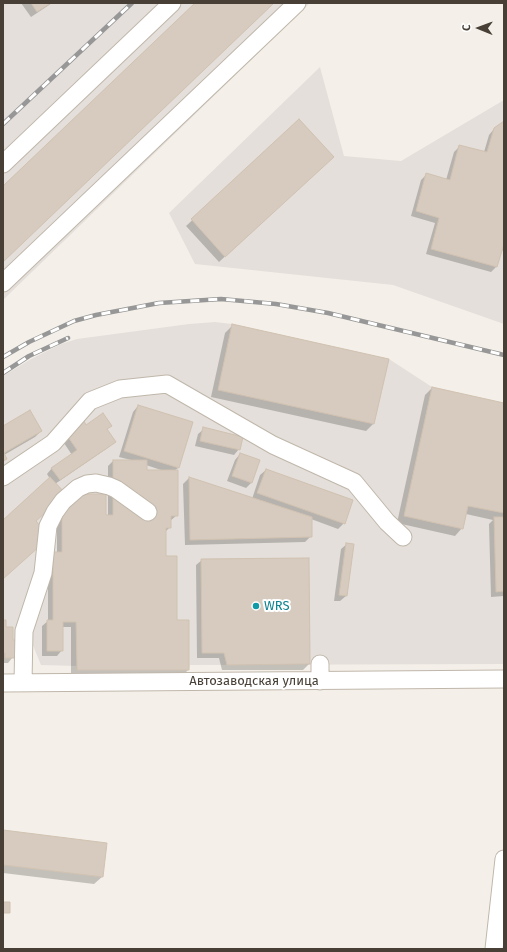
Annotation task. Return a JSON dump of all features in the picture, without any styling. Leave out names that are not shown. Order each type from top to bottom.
[{"type":"street","points":[[3,164],[172,3]]},
{"type":"street","points":[[3,283],[297,3]]},
{"type":"street","points":[[3,477],[53,443],[90,401],[120,389],[167,384],[273,445],[354,482],[387,522],[403,537]]},
{"type":"street","points":[[23,683],[24,631],[43,573],[48,526],[55,512],[78,488],[87,484],[109,486],[116,489],[148,512]]},
{"type":"street","name":"Автозаводская улица","points":[[3,683],[320,672],[504,679]]},
{"type":"street","points":[[494,949],[504,859]]},
{"type":"shaded area","points":[[3,3],[310,3],[3,300]]},
{"type":"shaded area","points":[[320,67],[344,156],[401,161],[504,100],[504,324],[393,285],[195,264],[169,213]]},
{"type":"shaded area","points":[[215,322],[232,324],[389,359],[432,387],[504,403],[504,664],[190,665],[189,670],[77,670],[76,666],[41,665],[32,643],[18,649],[14,658],[5,658],[5,654],[3,653],[3,376],[31,359],[61,344],[77,339]]},
{"type":"building","points":[[31,3],[51,3],[37,12]]},
{"type":"building","points":[[195,3],[274,3],[3,262],[3,186]]},
{"type":"building","points":[[299,119],[334,157],[225,257],[191,219]]},
{"type":"building","points":[[504,121],[504,244],[497,267],[431,249],[439,218],[416,211],[426,173],[450,180],[459,145],[487,152],[494,128]]},
{"type":"building","points":[[232,324],[389,359],[374,424],[218,390]]},
{"type":"building","points":[[432,387],[504,403],[504,513],[468,506],[463,529],[404,516]]},
{"type":"building","points":[[138,405],[193,422],[179,468],[124,451]]},
{"type":"building","points":[[30,410],[42,431],[4,453],[7,459],[3,461],[3,426]]},
{"type":"building","points":[[103,413],[112,426],[107,429],[116,442],[60,480],[51,468],[77,450],[66,434],[84,421],[86,425]]},
{"type":"building","points":[[203,427],[243,437],[240,450],[200,441]]},
{"type":"building","points":[[240,453],[260,460],[252,483],[232,476]]},
{"type":"building","points":[[113,460],[147,460],[147,470],[178,470],[178,516],[171,516],[171,528],[166,528],[166,556],[177,556],[177,620],[189,620],[189,670],[77,670],[76,622],[63,622],[63,651],[47,651],[47,620],[53,620],[53,552],[62,552],[62,509],[79,494],[106,494],[106,515],[113,515]]},
{"type":"building","points":[[266,469],[353,500],[345,524],[257,493]]},
{"type":"building","points":[[50,477],[66,494],[36,521],[46,533],[37,541],[41,545],[3,579],[3,520]]},
{"type":"building","points":[[189,477],[312,517],[312,537],[190,540]]},
{"type":"building","points":[[494,517],[504,517],[504,591],[496,592]]},
{"type":"building","points":[[346,543],[354,544],[347,596],[339,595]]},
{"type":"building","name":"WRS","points":[[309,558],[310,664],[227,665],[224,653],[202,653],[201,559]]},
{"type":"building","points":[[3,620],[6,620],[6,627],[13,627],[13,640],[18,640],[18,649],[14,658],[5,658],[5,653],[3,654]]},
{"type":"building","points":[[3,830],[107,843],[103,877],[3,865]]},
{"type":"building","points":[[3,902],[10,902],[10,913],[3,913]]},
{"type":"railway","points":[[3,124],[132,3]]},
{"type":"railway","points":[[3,357],[29,342],[74,321],[96,315],[159,303],[221,299],[276,304],[328,313],[504,355]]},
{"type":"railway","points":[[3,373],[29,356],[68,338]]},
{"type":"place","name":"WRS","points":[[256,606]]}]
